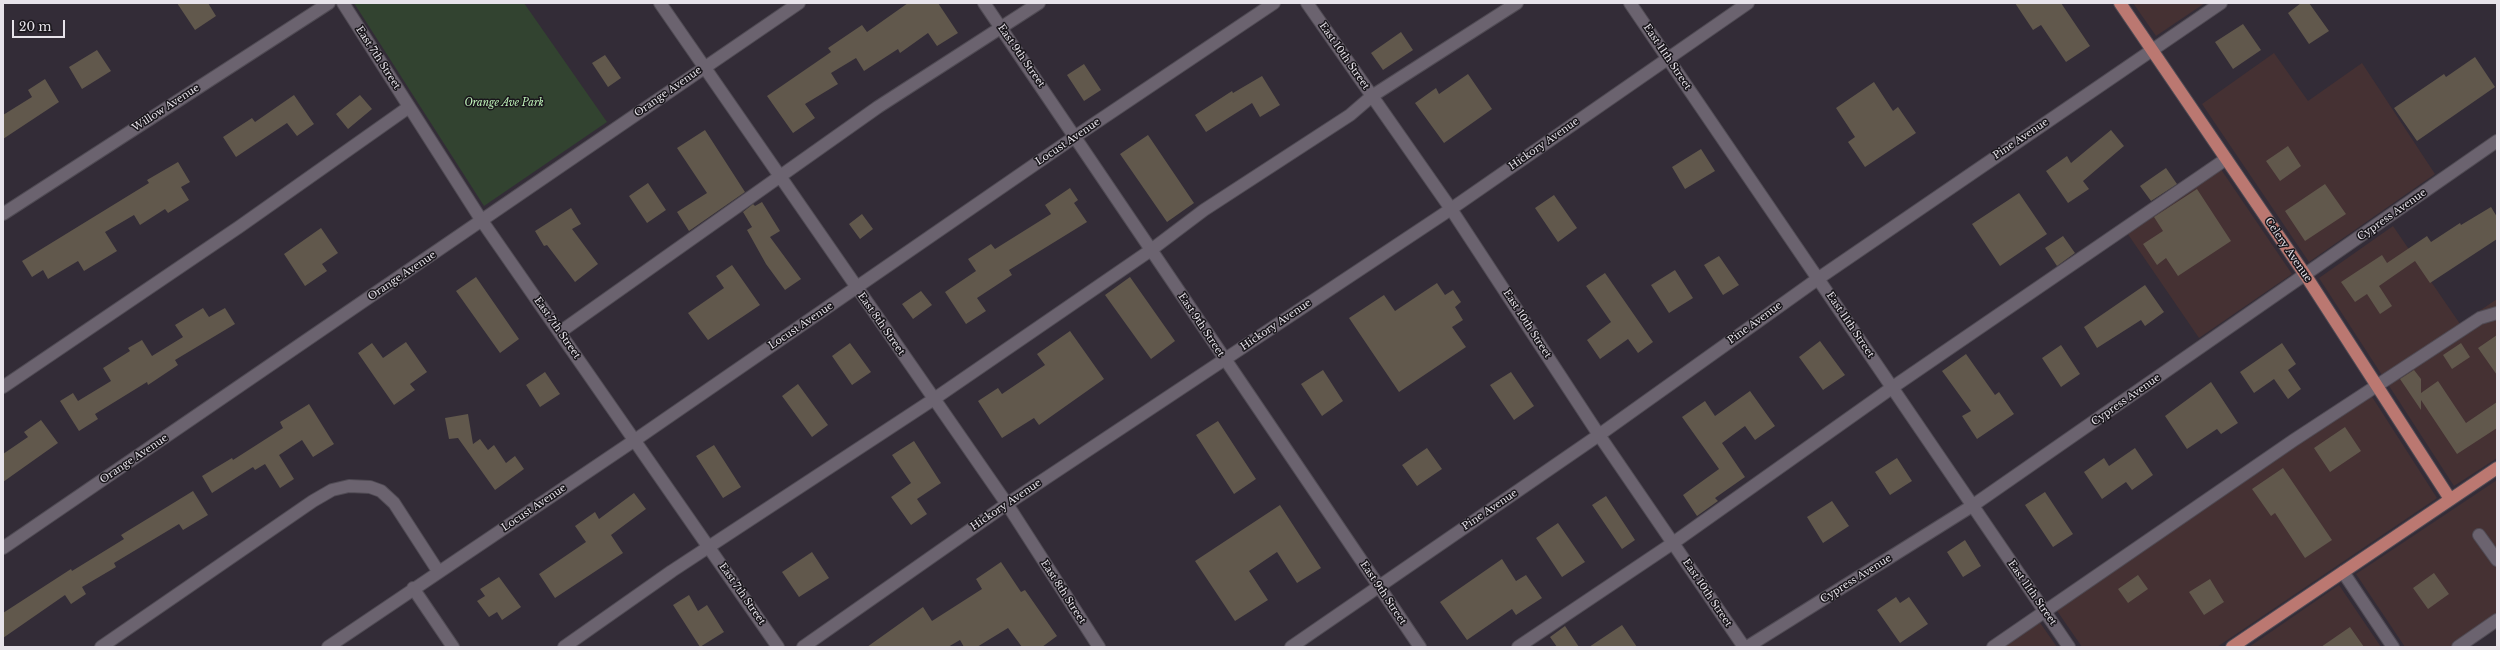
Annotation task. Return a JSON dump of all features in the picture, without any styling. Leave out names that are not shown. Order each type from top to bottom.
[{"type":"main road","name":"Celery Avenue","points":[[2120,3],[2306,276],[2450,499]]},
{"type":"main road","points":[[2232,647],[2497,468]]},
{"type":"street","name":"Willow Avenue","points":[[3,214],[329,3]]},
{"type":"street","name":"East 7th Street","points":[[343,3],[482,221],[778,647]]},
{"type":"street","name":"East 8th Street","points":[[660,3],[1007,504],[1099,647]]},
{"type":"street","name":"Orange Avenue","points":[[3,548],[799,3]]},
{"type":"street","name":"East 9th Street","points":[[984,3],[1076,136],[1224,360],[1420,647]]},
{"type":"street","points":[[560,332],[878,107],[1039,3]]},
{"type":"street","name":"Locust Avenue","points":[[328,647],[438,571],[635,440],[1076,136],[1274,3]]},
{"type":"street","name":"East 10th Street","points":[[1307,3],[1451,209],[1599,435],[1744,647]]},
{"type":"street","points":[[564,647],[934,399],[1151,250],[1204,210],[1350,115],[1372,96],[1517,3]]},
{"type":"street","name":"East 11th Street","points":[[1630,3],[1819,278],[1972,506],[2069,647]]},
{"type":"street","name":"Hickory Avenue","points":[[803,647],[1007,504],[1451,209],[1748,3]]},
{"type":"street","name":"Pine Avenue","points":[[1291,647],[1599,435],[1819,278],[2221,3]]},
{"type":"street","points":[[3,387],[239,227],[409,107]]},
{"type":"street","name":"Cypress Avenue","points":[[1747,647],[1972,506],[2306,276],[2497,141]]},
{"type":"street","points":[[1518,647],[1673,543],[1892,387],[2226,159]]},
{"type":"street","points":[[1993,647],[2046,613],[2294,440],[2376,385],[2480,318],[2497,313]]},
{"type":"street","points":[[101,647],[313,501],[332,490],[349,486],[370,487],[381,492],[394,503],[438,571]]},
{"type":"street","points":[[2479,535],[2497,560]]},
{"type":"street","points":[[2343,572],[2393,647]]},
{"type":"street","points":[[413,588],[453,647]]},
{"type":"street","points":[[2458,647],[2497,620]]},
{"type":"shaded area","points":[[2133,3],[2205,3],[2156,36]]},
{"type":"shaded area","points":[[2274,53],[2308,101],[2362,63],[2435,174],[2309,262],[2202,104]]},
{"type":"shaded area","points":[[2216,162],[2292,274],[2199,338],[2123,227]]},
{"type":"shaded area","points":[[2393,226],[2460,324],[2497,299],[2497,458],[2454,486],[2319,278]]},
{"type":"shaded area","points":[[2367,389],[2437,498],[2217,647],[2082,647],[2053,605]]},
{"type":"shaded area","points":[[2497,480],[2497,618],[2455,647],[2405,647],[2356,574]]},
{"type":"shaded area","points":[[2339,585],[2381,647],[2249,647]]},
{"type":"shaded area","points":[[2036,617],[2057,647],[1993,647]]},
{"type":"green space","name":"Orange Ave Park","points":[[354,3],[524,3],[607,122],[484,206]]},
{"type":"building","points":[[177,3],[208,3],[216,16],[195,30]]},
{"type":"building","points":[[908,3],[938,3],[958,33],[937,46],[928,33],[900,53],[898,49],[864,71],[856,58],[831,73],[838,84],[805,104],[815,118],[793,133],[767,96],[831,52],[828,48],[862,25],[867,32]]},
{"type":"building","points":[[2015,3],[2061,3],[2090,46],[2066,62],[2041,25],[2033,30]]},
{"type":"building","points":[[2301,3],[2309,3],[2329,31],[2309,44],[2288,13]]},
{"type":"building","points":[[2243,24],[2261,50],[2233,69],[2215,42]]},
{"type":"building","points":[[1401,32],[1413,50],[1383,70],[1371,53]]},
{"type":"building","points":[[97,50],[111,71],[82,89],[69,67]]},
{"type":"building","points":[[605,55],[621,78],[608,87],[592,63]]},
{"type":"building","points":[[2475,57],[2495,87],[2417,141],[2394,108],[2444,74],[2446,77]]},
{"type":"building","points":[[1084,64],[1101,90],[1084,101],[1067,75]]},
{"type":"building","points":[[1468,74],[1492,109],[1444,143],[1415,103],[1436,88],[1439,94]]},
{"type":"building","points":[[1262,76],[1280,105],[1260,117],[1252,103],[1206,132],[1195,115],[1232,91],[1233,93]]},
{"type":"building","points":[[45,79],[59,102],[3,139],[3,115],[32,97],[28,90]]},
{"type":"building","points":[[1874,82],[1893,111],[1898,107],[1916,133],[1865,167],[1848,142],[1855,137],[1836,108]]},
{"type":"building","points":[[294,95],[314,124],[297,136],[287,123],[236,157],[223,137],[252,118],[255,122]]},
{"type":"building","points":[[360,95],[372,109],[348,129],[336,114]]},
{"type":"building","points":[[705,130],[745,192],[689,231],[677,212],[707,193],[677,148]]},
{"type":"building","points":[[2111,130],[2124,146],[2083,181],[2089,189],[2068,203],[2046,171],[2067,156],[2071,163]]},
{"type":"building","points":[[1148,135],[1194,203],[1167,222],[1120,154]]},
{"type":"building","points":[[2288,146],[2301,166],[2280,181],[2266,161]]},
{"type":"building","points":[[1701,149],[1715,171],[1685,189],[1672,167]]},
{"type":"building","points":[[178,162],[190,182],[181,187],[189,200],[168,213],[165,209],[140,225],[134,215],[105,232],[117,251],[84,271],[78,261],[48,279],[43,270],[32,277],[22,261],[149,183],[147,180]]},
{"type":"building","points":[[2166,168],[2177,184],[2151,201],[2140,186]]},
{"type":"building","points":[[648,183],[666,210],[647,223],[629,196]]},
{"type":"building","points":[[2325,184],[2346,214],[2305,241],[2285,211]]},
{"type":"building","points":[[1070,188],[1078,200],[1074,203],[1087,222],[1009,270],[1012,275],[977,298],[986,311],[966,324],[945,292],[976,271],[968,259],[991,244],[995,249],[1051,214],[1045,205]]},
{"type":"building","points":[[2197,189],[2231,241],[2178,276],[2166,258],[2157,265],[2143,244],[2163,231],[2154,217]]},
{"type":"building","points":[[2019,193],[2047,234],[2000,266],[1972,224]]},
{"type":"building","points":[[1554,195],[1577,228],[1558,242],[1535,208]]},
{"type":"building","points":[[762,202],[780,231],[770,237],[801,279],[785,290],[766,264],[747,230],[752,227],[743,212],[753,204],[755,206]]},
{"type":"building","points":[[2491,207],[2497,217],[2497,239],[2430,283],[2415,261],[2379,286],[2392,306],[2380,314],[2367,294],[2355,302],[2341,282],[2382,255],[2387,263],[2427,236],[2431,242],[2460,223],[2461,225]]},
{"type":"building","points":[[571,208],[581,224],[572,229],[598,264],[575,282],[547,245],[544,246],[535,231]]},
{"type":"building","points":[[862,214],[873,229],[860,239],[849,224]]},
{"type":"building","points":[[321,228],[338,253],[322,264],[327,271],[305,286],[284,254]]},
{"type":"building","points":[[2063,236],[2075,253],[2057,266],[2045,248]]},
{"type":"building","points":[[1719,256],[1739,285],[1723,295],[1704,265]]},
{"type":"building","points":[[732,265],[760,305],[708,340],[688,313],[724,288],[716,276]]},
{"type":"building","points":[[1675,270],[1693,298],[1669,313],[1651,285]]},
{"type":"building","points":[[1605,273],[1653,342],[1638,353],[1628,339],[1600,359],[1587,340],[1611,322],[1586,286]]},
{"type":"building","points":[[476,277],[519,339],[500,353],[456,291]]},
{"type":"building","points":[[1130,277],[1175,341],[1151,359],[1105,295]]},
{"type":"building","points":[[1437,283],[1445,295],[1453,290],[1461,302],[1455,307],[1463,320],[1452,327],[1466,347],[1399,392],[1349,318],[1384,295],[1395,311]]},
{"type":"building","points":[[2145,285],[2164,312],[2145,326],[2141,320],[2097,348],[2084,327]]},
{"type":"building","points":[[921,291],[932,305],[913,319],[902,304]]},
{"type":"building","points":[[203,308],[209,317],[225,308],[235,324],[175,360],[178,365],[148,385],[147,382],[95,414],[98,419],[79,431],[60,401],[73,393],[78,401],[111,381],[103,368],[130,351],[128,348],[142,340],[152,356],[183,337],[175,325]]},
{"type":"building","points":[[1070,331],[1104,379],[1039,425],[1034,418],[1002,438],[978,401],[998,388],[1002,394],[1045,365],[1037,354]]},
{"type":"building","points":[[2497,335],[2497,375],[2478,348]]},
{"type":"building","points":[[1820,341],[1845,375],[1823,390],[1799,357]]},
{"type":"building","points":[[406,342],[427,372],[410,384],[415,390],[394,405],[358,353],[372,343],[383,358]]},
{"type":"building","points":[[850,343],[871,372],[852,385],[832,356]]},
{"type":"building","points":[[2282,343],[2296,364],[2288,370],[2301,389],[2288,399],[2274,379],[2254,393],[2240,372]]},
{"type":"building","points":[[2461,343],[2470,357],[2452,369],[2443,355]]},
{"type":"building","points":[[2061,345],[2080,374],[2061,387],[2042,358]]},
{"type":"building","points":[[1966,354],[1995,395],[1999,392],[2014,414],[1977,439],[1962,416],[1971,411],[1942,371]]},
{"type":"building","points":[[1323,370],[1343,401],[1322,416],[1301,384]]},
{"type":"building","points":[[2414,370],[2421,379],[2421,393],[2438,381],[2466,423],[2497,402],[2497,428],[2457,454],[2421,400],[2421,410],[2400,379]]},
{"type":"building","points":[[545,372],[560,394],[540,407],[526,385]]},
{"type":"building","points":[[1511,372],[1534,406],[1514,420],[1490,385]]},
{"type":"building","points":[[2211,382],[2238,423],[2221,434],[2217,429],[2187,449],[2165,416]]},
{"type":"building","points":[[798,384],[828,425],[812,437],[782,396]]},
{"type":"building","points":[[1750,391],[1775,426],[1755,440],[1745,426],[1722,443],[1745,477],[1715,498],[1718,501],[1697,516],[1683,495],[1719,469],[1682,417],[1705,401],[1715,416]]},
{"type":"building","points":[[309,404],[334,444],[313,457],[302,440],[279,455],[294,479],[280,488],[265,464],[255,470],[253,467],[212,493],[202,476],[232,458],[233,460],[283,428],[280,422]]},
{"type":"building","points":[[468,414],[473,444],[480,439],[488,450],[494,445],[506,463],[515,456],[524,469],[495,490],[458,438],[449,439],[445,418]]},
{"type":"building","points":[[41,420],[58,443],[3,482],[3,454],[28,437],[24,432]]},
{"type":"building","points":[[1218,421],[1256,479],[1234,494],[1196,435]]},
{"type":"building","points":[[2345,427],[2361,451],[2330,472],[2314,448]]},
{"type":"building","points":[[914,441],[941,483],[917,499],[927,514],[911,525],[891,497],[911,483],[892,455]]},
{"type":"building","points":[[714,445],[741,487],[723,498],[696,456]]},
{"type":"building","points":[[1427,448],[1442,469],[1417,486],[1402,465]]},
{"type":"building","points":[[2135,448],[2153,475],[2132,490],[2126,482],[2102,499],[2084,472],[2104,458],[2109,466]]},
{"type":"building","points":[[1897,458],[1912,481],[1890,495],[1875,472]]},
{"type":"building","points":[[2283,468],[2332,540],[2305,558],[2275,513],[2271,516],[2252,489]]},
{"type":"building","points":[[193,491],[208,515],[183,530],[179,524],[114,563],[116,567],[82,587],[86,594],[71,604],[65,595],[3,638],[3,613],[71,569],[72,571],[124,539],[121,535]]},
{"type":"building","points":[[2045,492],[2073,534],[2053,547],[2025,505]]},
{"type":"building","points":[[634,493],[646,509],[611,535],[623,553],[555,598],[539,574],[586,542],[575,526],[595,512],[599,519]]},
{"type":"building","points":[[1606,496],[1635,540],[1622,549],[1592,505]]},
{"type":"building","points":[[1832,501],[1849,526],[1823,543],[1807,517]]},
{"type":"building","points":[[1280,505],[1321,568],[1297,583],[1277,552],[1249,571],[1268,600],[1235,621],[1195,561]]},
{"type":"building","points":[[1558,523],[1585,562],[1562,577],[1536,538]]},
{"type":"building","points":[[1965,540],[1981,566],[1963,577],[1947,552]]},
{"type":"building","points":[[812,552],[829,578],[799,597],[782,572]]},
{"type":"building","points":[[1502,559],[1516,581],[1526,575],[1542,598],[1516,615],[1512,609],[1467,640],[1440,602]]},
{"type":"building","points":[[1001,562],[1021,592],[1025,590],[1057,636],[1042,647],[1022,647],[1008,628],[977,647],[964,647],[960,640],[948,647],[867,647],[923,607],[932,621],[982,589],[976,579]]},
{"type":"building","points":[[2434,573],[2449,594],[2428,609],[2413,588]]},
{"type":"building","points":[[2138,575],[2148,589],[2128,603],[2118,589]]},
{"type":"building","points":[[499,577],[521,607],[502,620],[497,612],[489,617],[477,601],[485,596],[480,589]]},
{"type":"building","points":[[2210,579],[2224,602],[2204,615],[2189,592]]},
{"type":"building","points":[[689,595],[698,611],[707,605],[724,632],[700,647],[673,605]]},
{"type":"building","points":[[1896,597],[1900,603],[1909,597],[1928,624],[1900,643],[1877,610]]},
{"type":"building","points":[[1622,625],[1637,647],[1589,647]]},
{"type":"building","points":[[1565,626],[1579,647],[1557,647],[1550,637]]},
{"type":"building","points":[[2350,627],[2364,647],[2321,647]]}]
